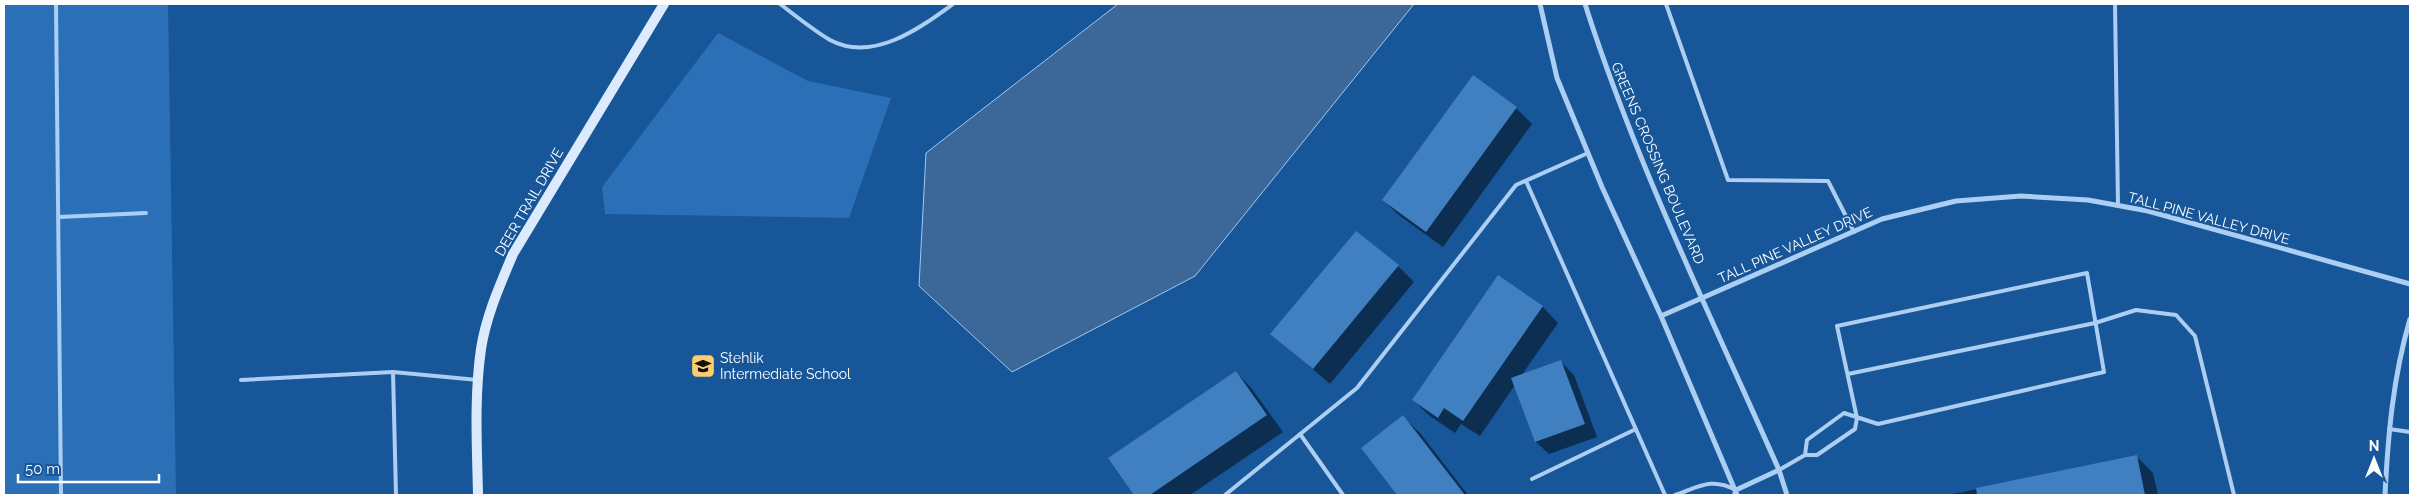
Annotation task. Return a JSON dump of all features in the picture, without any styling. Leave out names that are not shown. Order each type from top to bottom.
[{"type":"street","name":"DEER TRAIL DRIVE","points":[[478,495],[476,401],[482,347],[494,298],[513,254],[664,4]]},
{"type":"street","points":[[1540,4],[1557,78],[1736,494],[1779,470]]},
{"type":"street","name":"GREENS CROSSING BOULEVARD","points":[[1585,4],[1607,72],[1646,168],[1779,470],[1787,495]]},
{"type":"street","name":"TALL PINE VALLEY DRIVE","points":[[1661,316],[1882,219],[1956,201],[2021,196],[2088,200],[2148,211],[2410,284]]},
{"type":"street","points":[[2385,495],[2389,428],[2396,377],[2410,319]]},
{"type":"lane","points":[[56,4],[61,495]]},
{"type":"lane","points":[[780,4],[831,40],[851,47],[874,47],[894,41],[953,4]]},
{"type":"lane","points":[[1666,4],[1728,180],[1828,181],[1854,232]]},
{"type":"lane","points":[[2115,4],[2118,206]]},
{"type":"lane","points":[[1225,495],[1357,388],[1516,185],[1588,153]]},
{"type":"lane","points":[[1526,181],[1665,495]]},
{"type":"lane","points":[[59,216],[146,213]]},
{"type":"lane","points":[[1779,470],[1805,455],[1817,455],[1855,429],[1857,418],[1837,326],[2087,273],[2104,372],[1878,424],[1857,418],[1844,413],[1807,440],[1805,455]]},
{"type":"lane","points":[[1848,374],[2095,323],[2136,310],[2176,315],[2195,336],[2234,495]]},
{"type":"lane","points":[[393,372],[396,495]]},
{"type":"lane","points":[[241,380],[393,372],[478,380]]},
{"type":"lane","points":[[2389,428],[2410,432]]},
{"type":"lane","points":[[1532,479],[1636,429]]},
{"type":"lane","points":[[1300,434],[1343,495]]},
{"type":"lane","points":[[1675,495],[1708,484],[1722,483],[1736,494]]},
{"type":"shaded area","points":[[4,4],[168,4],[176,495],[4,495]]},
{"type":"shaded area","points":[[1118,4],[1414,4],[1195,276],[1012,372],[919,286],[926,153]]},
{"type":"shaded area","points":[[718,33],[808,81],[891,98],[849,218],[605,214],[602,187]]},
{"type":"building","points":[[1473,75],[1517,107],[1426,232],[1382,200]]},
{"type":"building","points":[[1356,231],[1399,265],[1313,369],[1270,334]]},
{"type":"building","points":[[1498,275],[1543,306],[1463,421],[1444,408],[1438,418],[1412,400]]},
{"type":"building","points":[[1561,360],[1585,424],[1535,442],[1511,378]]},
{"type":"building","points":[[1236,371],[1267,415],[1150,495],[1134,495],[1108,458]]},
{"type":"building","points":[[1403,415],[1465,495],[1397,495],[1361,448]]},
{"type":"building","points":[[2137,455],[2145,495],[1977,495],[1976,488]]},
{"type":"place","name":"Stehlik Intermediate School","points":[[703,366]]}]
